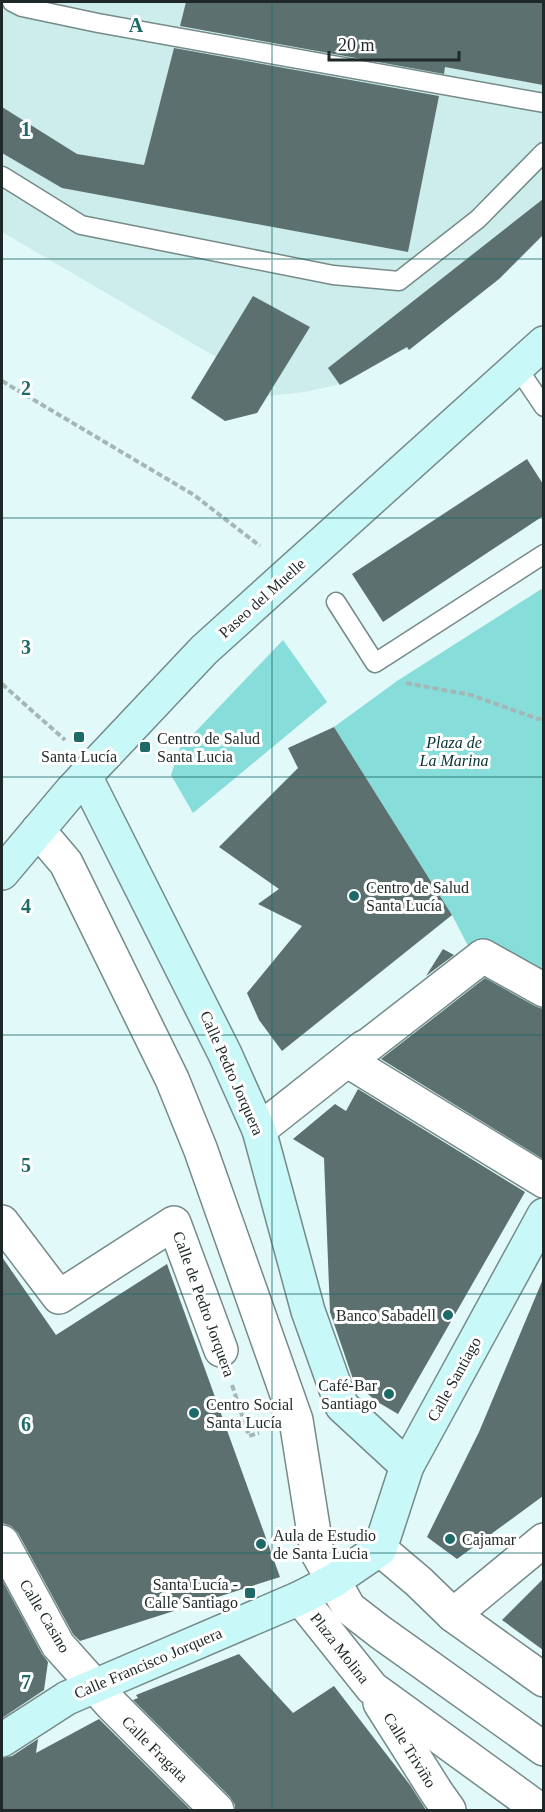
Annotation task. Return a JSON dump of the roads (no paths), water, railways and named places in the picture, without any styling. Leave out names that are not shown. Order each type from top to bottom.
[{"type":"street","name":"Paseo del Muelle","points":[[2,873],[85,776],[204,650],[543,344]]},
{"type":"street","name":"Calle Pedro Jorquera","points":[[85,776],[225,1054],[259,1130],[308,1311],[342,1406],[407,1466]]},
{"type":"street","points":[[38,830],[66,863],[172,1079],[200,1148],[296,1420],[317,1552],[349,1608],[543,1749]]},
{"type":"street","points":[[259,1130],[484,952],[543,988]]},
{"type":"street","points":[[543,988],[483,956],[348,1062],[543,1181]]},
{"type":"street","name":"Calle Santiago","points":[[380,1549],[407,1466],[543,1215]]},
{"type":"street","name":"Calle de Pedro Jorquera","points":[[2,1222],[59,1298],[174,1223],[221,1350]]},
{"type":"street","points":[[453,1615],[543,1540]]},
{"type":"street","name":"Calle Casino","points":[[2,1542],[58,1646],[96,1686]]},
{"type":"street","points":[[380,1549],[453,1615],[543,1680]]},
{"type":"street","name":"Plaza Molina","points":[[380,1549],[333,1581],[300,1598],[372,1688],[540,1810]]},
{"type":"street","name":"Calle Francisco Jorquera","points":[[2,1740],[68,1698],[300,1598]]},
{"type":"street","name":"Calle Fragata","points":[[96,1686],[111,1704],[217,1810]]},
{"type":"street","name":"Calle Triviño","points":[[372,1688],[435,1805]]},
{"type":"lane","points":[[12,2],[22,7],[98,23],[543,103]]},
{"type":"lane","points":[[2,176],[81,225],[333,275],[399,281],[478,219],[543,152]]},
{"type":"lane","points":[[517,367],[543,407]]},
{"type":"lane","points":[[336,602],[375,663],[543,554]]},
{"type":"place","name":"Santa Lucía","points":[[79,737]]},
{"type":"place","name":"Centro de Salud Santa Lucia","points":[[145,747]]},
{"type":"place","name":"Centro de Salud Santa Lucía","points":[[354,896]]},
{"type":"place","name":"Banco Sabadell","points":[[448,1315]]},
{"type":"place","name":"Café-Bar Santiago","points":[[389,1394]]},
{"type":"place","name":"Centro Social Santa Lucía","points":[[194,1413]]},
{"type":"place","name":"Cajamar","points":[[450,1539]]},
{"type":"place","name":"Aula de Estudio de Santa Lucia","points":[[261,1544]]},
{"type":"place","name":"Santa Lucía - Calle Santiago","points":[[250,1593]]},
{"type":"park label","name":"Plaza de La Marina","points":[[454,751]]}]
